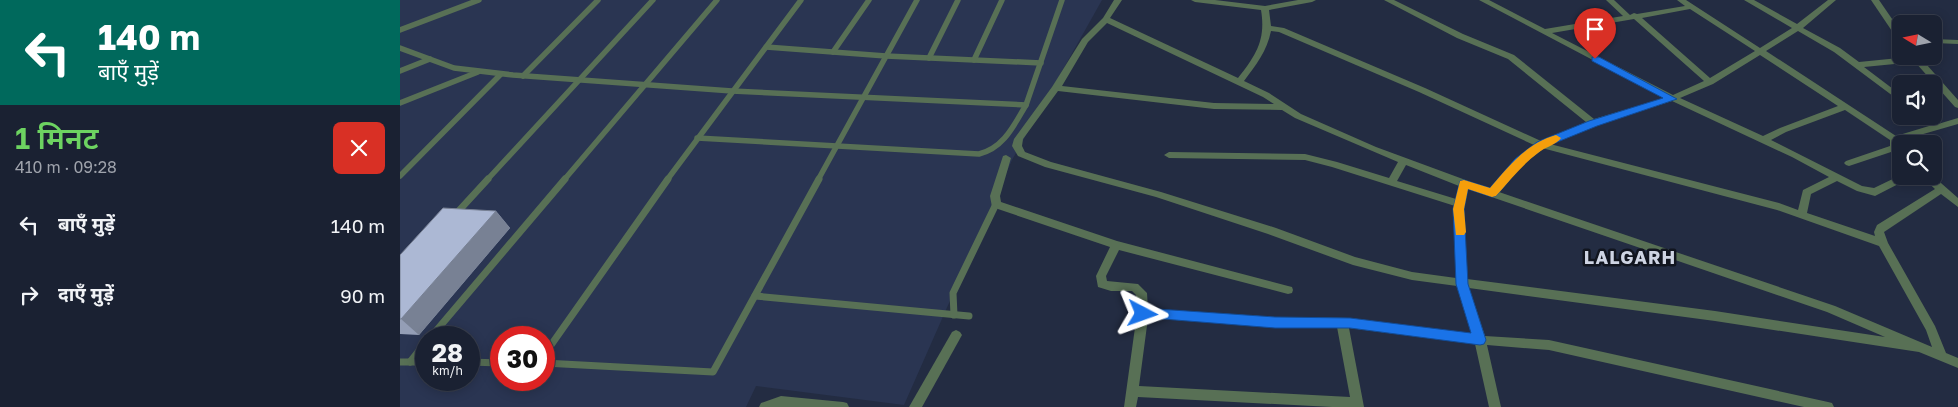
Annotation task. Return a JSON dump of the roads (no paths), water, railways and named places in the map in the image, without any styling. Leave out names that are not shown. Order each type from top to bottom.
[{"type":"street","points":[[1118,0],[1106,19],[1085,42],[1056,88],[1019,140],[1018,146],[1021,154],[1048,165],[1215,212],[1353,261],[1412,276],[1715,316],[1919,347]]},
{"type":"street","points":[[1195,0],[1265,8],[1312,0]]},
{"type":"street","points":[[1388,0],[1460,36],[1510,57],[1593,123]]},
{"type":"street","points":[[1483,0],[1672,99],[1763,140],[1860,189],[1875,192],[1892,184]]},
{"type":"street","points":[[1610,0],[1710,82]]},
{"type":"street","points":[[1681,0],[1845,107],[1892,143]]},
{"type":"street","points":[[1748,0],[1858,65],[1892,92]]},
{"type":"street","points":[[1492,193],[1518,162],[1541,145],[1593,123],[1672,99],[1710,82],[1814,18],[1832,0]]},
{"type":"street","points":[[1875,0],[1892,25]]},
{"type":"street","points":[[1544,32],[1691,7]]},
{"type":"street","points":[[1239,82],[1263,51],[1268,28],[1265,8]]},
{"type":"street","points":[[1106,19],[1266,95],[1282,107],[1404,160],[1464,184],[1831,308],[1942,358],[1958,363]]},
{"type":"street","points":[[1268,28],[1281,30],[1422,90],[1541,145],[1736,195],[1883,242]]},
{"type":"street","points":[[1942,41],[1958,42]]},
{"type":"street","points":[[1858,65],[1892,61]]},
{"type":"street","points":[[1921,65],[1958,105]]},
{"type":"street","points":[[1056,88],[1214,106],[1282,107]]},
{"type":"street","points":[[1763,140],[1783,130],[1845,107]]},
{"type":"street","points":[[1920,135],[1936,127],[1958,122]]},
{"type":"street","points":[[1849,163],[1892,149]]},
{"type":"street","points":[[1169,155],[1305,157],[1334,164],[1460,204]]},
{"type":"street","points":[[1006,158],[995,196],[996,204],[1116,246],[1288,290]]},
{"type":"street","points":[[1391,183],[1404,160]]},
{"type":"street","points":[[1802,215],[1806,192],[1837,177]]},
{"type":"street","points":[[1464,184],[1460,204],[1462,284],[1480,340],[1494,407]]},
{"type":"street","points":[[1937,185],[1958,203]]},
{"type":"street","points":[[1942,189],[1881,228],[1879,232],[1931,329],[1942,358]]},
{"type":"street","points":[[1116,246],[1101,276],[1102,284],[1111,287],[1134,287],[1141,293],[1143,314],[1134,391],[1130,407]]},
{"type":"street","points":[[1143,314],[1275,322],[1342,323],[1480,340],[1549,344],[1828,407]]},
{"type":"street","points":[[1134,391],[1358,405],[1342,323]]},
{"type":"street","points":[[915,407],[956,335]]},
{"type":"street","points":[[765,407],[780,401],[843,407]]},
{"type":"lane","points":[[400,30],[479,0]]},
{"type":"lane","points":[[523,76],[598,0]]},
{"type":"lane","points":[[447,223],[653,0]]},
{"type":"lane","points":[[440,326],[717,0]]},
{"type":"lane","points":[[555,339],[697,138],[801,0]]},
{"type":"lane","points":[[833,52],[869,0]]},
{"type":"lane","points":[[555,364],[714,372],[917,0]]},
{"type":"lane","points":[[929,58],[958,0]]},
{"type":"lane","points":[[974,60],[1002,0]]},
{"type":"lane","points":[[697,138],[836,148],[989,153],[996,148],[1026,105],[1062,0]]},
{"type":"lane","points":[[766,47],[886,56],[1041,63]]},
{"type":"lane","points":[[400,48],[454,68],[501,74],[732,92],[1026,105]]},
{"type":"lane","points":[[400,71],[430,59]]},
{"type":"lane","points":[[400,103],[478,71]]},
{"type":"lane","points":[[400,176],[501,74]]},
{"type":"lane","points":[[954,315],[953,293],[996,204]]},
{"type":"lane","points":[[755,296],[969,316]]},
{"type":"lane","points":[[410,362],[415,356]]},
{"type":"lane","points":[[400,362],[415,362]]},
{"type":"district","name":"LALGARH","points":[[1630,257]]}]
